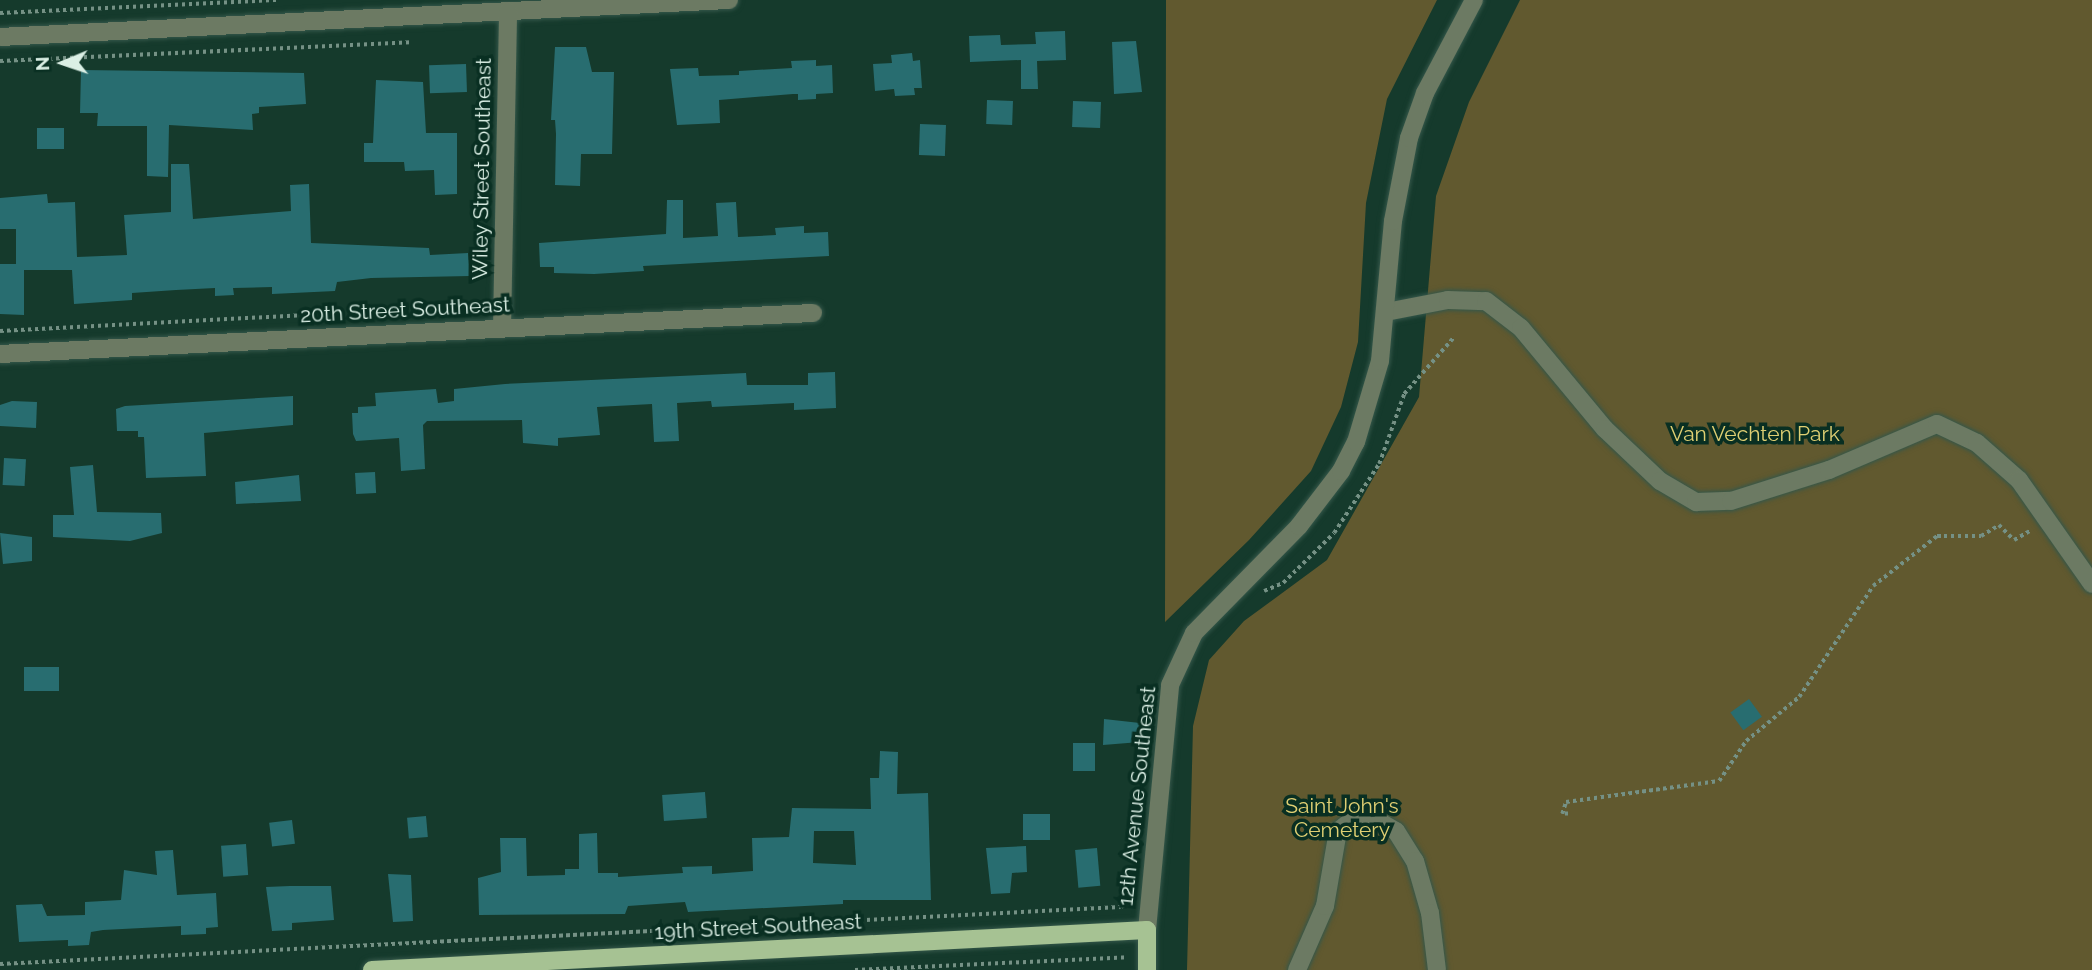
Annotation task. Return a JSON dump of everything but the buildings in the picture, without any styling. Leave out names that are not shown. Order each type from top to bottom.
[{"type":"main road","name":"19th Street Southeast","points":[[372,970],[1147,930]]},
{"type":"main road","name":"12th Avenue Southeast","points":[[1147,930],[1147,970]]},
{"type":"street","points":[[0,37],[729,0]]},
{"type":"street","name":"12th Avenue Southeast","points":[[1147,930],[1165,712],[1181,657],[1210,612],[1314,508],[1356,442],[1380,361],[1393,221],[1409,138],[1425,93],[1474,0]]},
{"type":"street","name":"Wiley Street Southeast","points":[[502,328],[508,11]]},
{"type":"street","points":[[1386,312],[1448,300],[1486,301],[1521,328],[1614,438],[1660,481],[1696,502],[1731,501],[1829,470],[1937,424],[1977,443],[2019,480],[2092,584]]},
{"type":"street","name":"20th Street Southeast","points":[[0,354],[813,313]]},
{"type":"street","points":[[1297,970],[1325,906],[1338,831],[1357,816],[1375,819],[1395,831],[1415,861],[1430,913],[1437,970]]},
{"type":"path","points":[[0,13],[280,0]]},
{"type":"path","points":[[0,61],[411,42]]},
{"type":"path","points":[[0,331],[302,315]]},
{"type":"path","points":[[1259,592],[1283,583],[1334,533],[1379,464],[1404,394],[1454,337]]},
{"type":"path","points":[[1567,814],[1562,814],[1566,802],[1719,781],[1746,740],[1799,696],[1873,586],[1937,536],[1981,536],[1998,525],[2014,540],[2048,520]]},
{"type":"path","points":[[0,964],[1121,907],[1134,901]]},
{"type":"path","points":[[855,970],[1128,956]]},
{"type":"green space","points":[[1166,0],[1437,0],[1387,99],[1366,203],[1358,342],[1341,407],[1311,471],[1249,540],[1165,622]]},
{"type":"green space","name":"Van Vechten Park","points":[[1520,0],[2092,0],[2092,970],[1187,970],[1193,726],[1209,660],[1244,621],[1327,560],[1419,397],[1436,196],[1469,102]]},
{"type":"park label","name":"Saint John's Cemetery","points":[[1342,818]]}]
